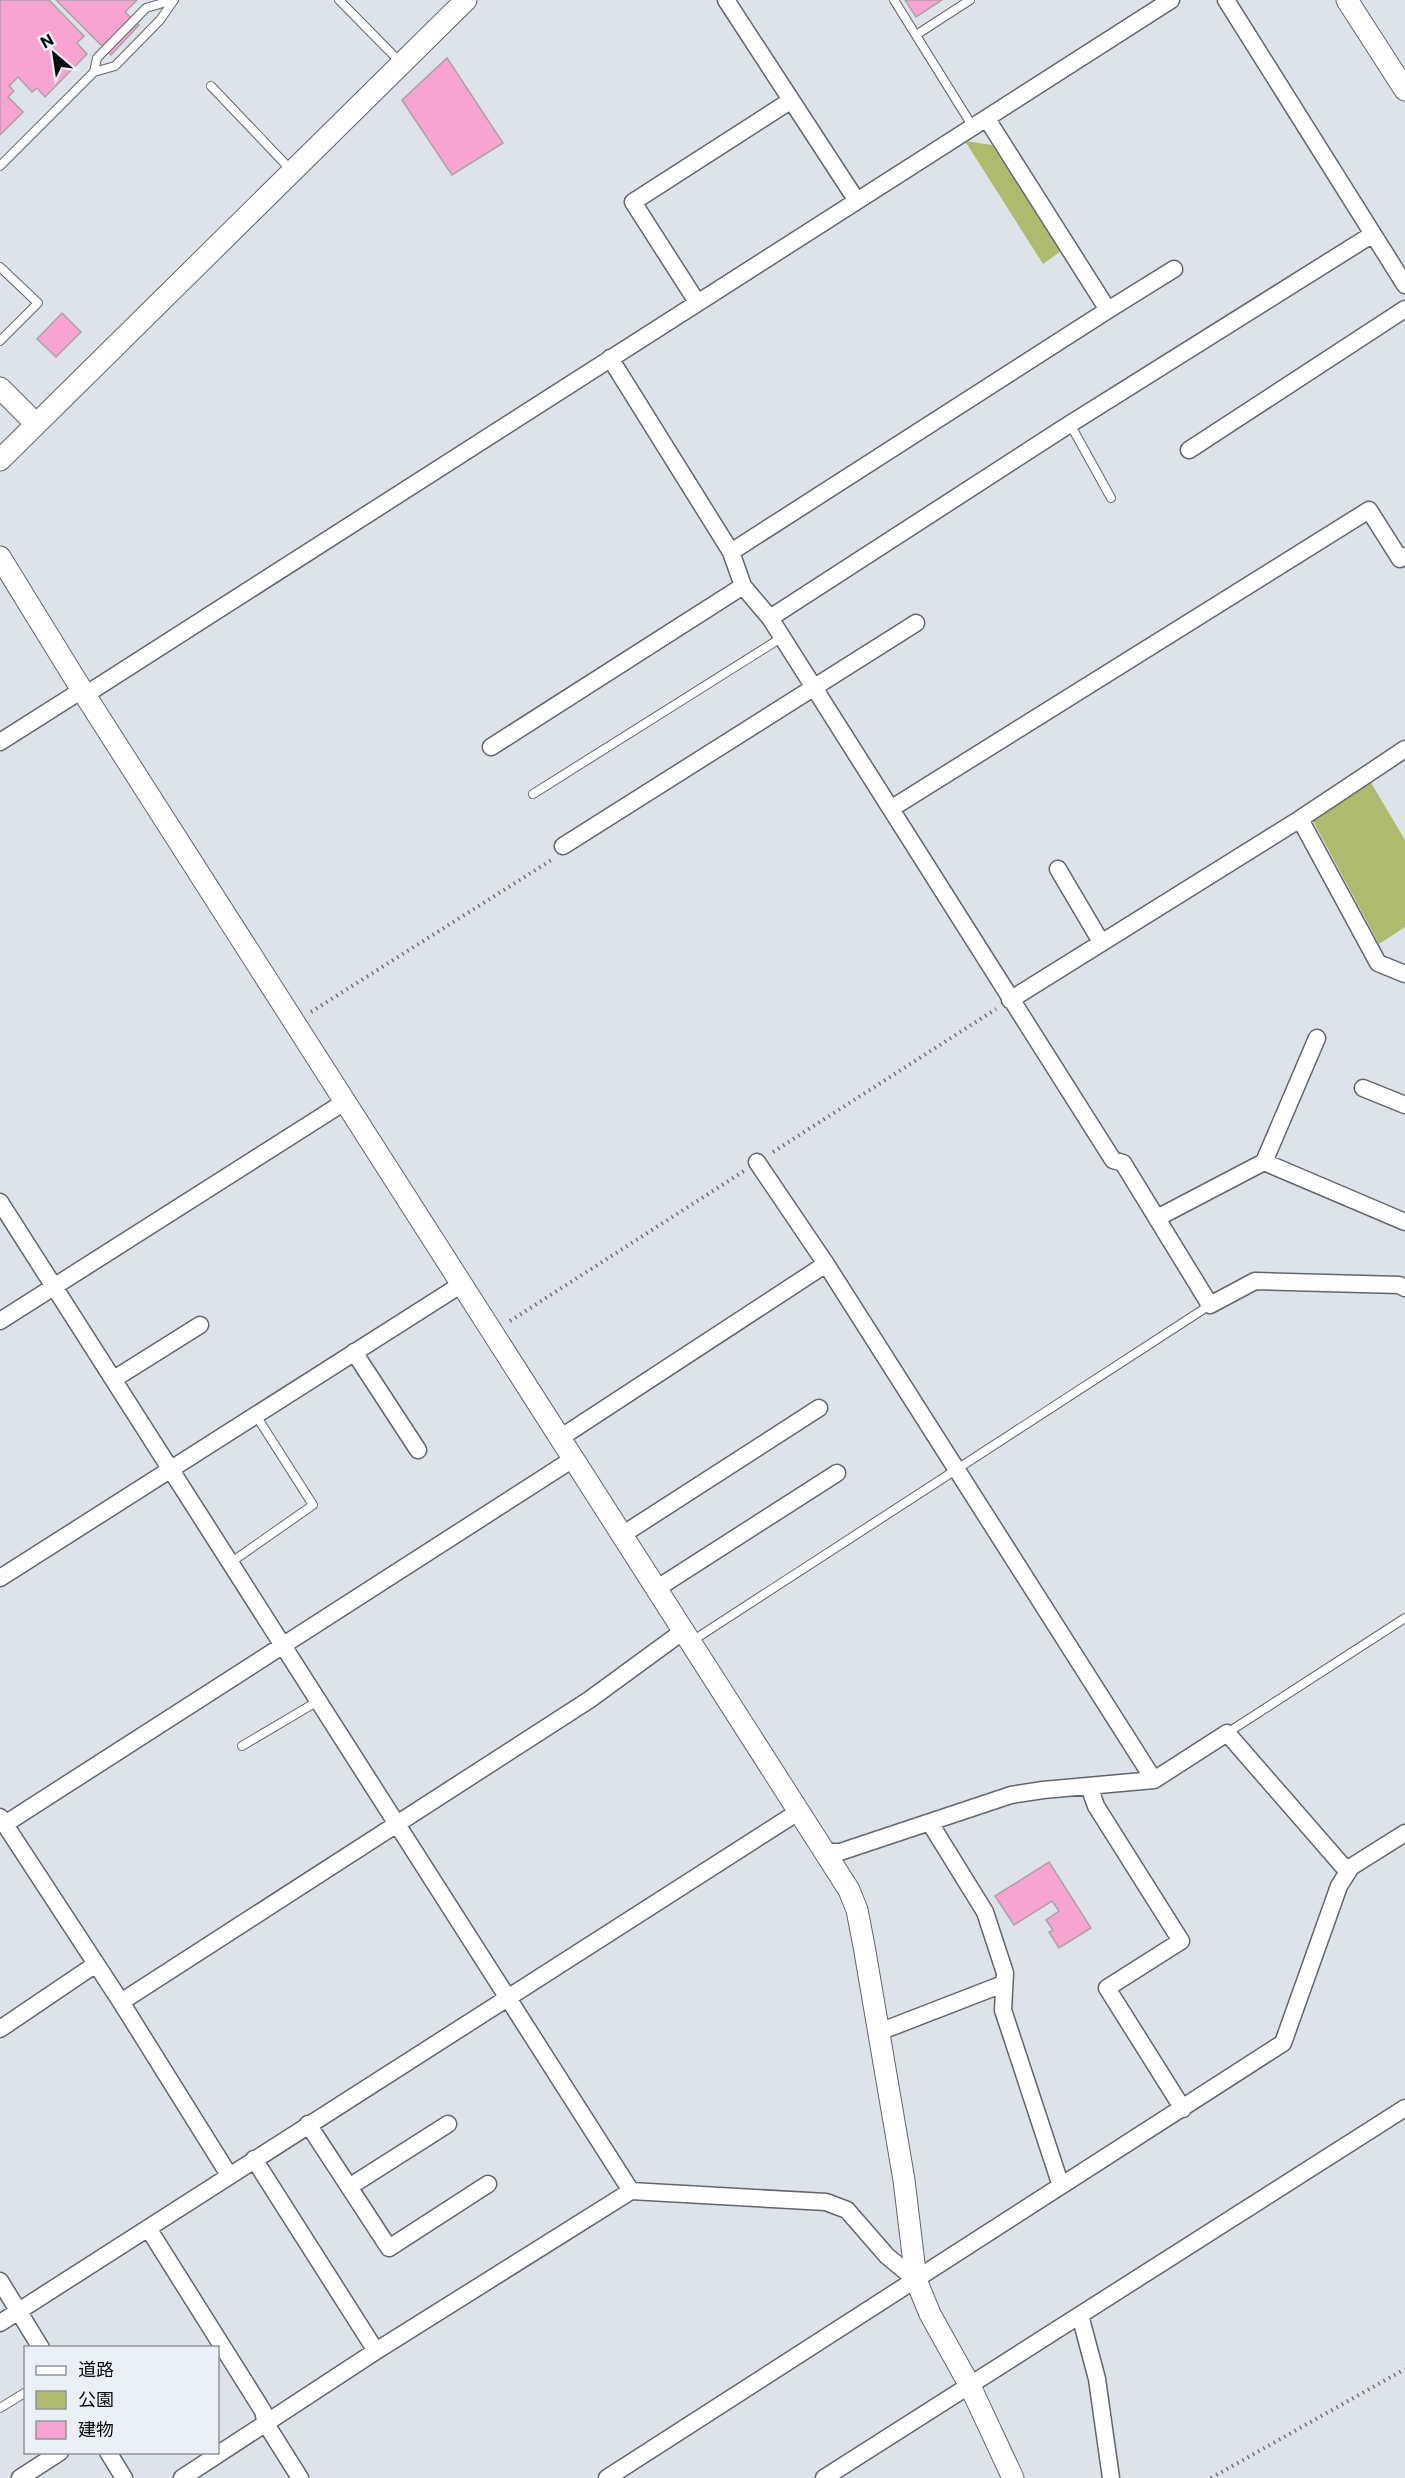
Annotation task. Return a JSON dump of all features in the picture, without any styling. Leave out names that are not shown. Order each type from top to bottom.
[{"type":"street","points":[[0,460],[466,0]]},
{"type":"street","points":[[726,0],[856,201]]},
{"type":"street","points":[[0,742],[83,692],[1171,0]]},
{"type":"street","points":[[1226,0],[1405,285]]},
{"type":"street","points":[[1347,0],[1405,90]]},
{"type":"street","points":[[697,302],[633,202],[790,100]]},
{"type":"street","points":[[980,123],[1108,309]]},
{"type":"street","points":[[770,618],[1070,424],[1373,234]]},
{"type":"street","points":[[731,552],[1108,309],[1174,269]]},
{"type":"street","points":[[1189,450],[1405,309]]},
{"type":"street","points":[[610,358],[731,552],[743,586],[770,618],[812,687],[892,808],[1010,1000],[1113,1160],[1123,1163],[1210,1305],[1255,1281],[1399,1284],[1405,1288]]},
{"type":"street","points":[[0,388],[36,424]]},
{"type":"street","points":[[892,808],[1369,510],[1400,559],[1405,556]]},
{"type":"street","points":[[0,557],[83,692],[849,1890],[857,1910],[879,2032],[903,2180],[916,2280],[930,2314],[970,2386],[1013,2478]]},
{"type":"street","points":[[491,747],[743,586]]},
{"type":"street","points":[[563,846],[812,687],[916,624]]},
{"type":"street","points":[[1010,1000],[1300,819],[1405,749]]},
{"type":"street","points":[[1300,819],[1378,963],[1405,974]]},
{"type":"street","points":[[1058,869],[1101,942]]},
{"type":"street","points":[[1157,1218],[1264,1162],[1317,1038]]},
{"type":"street","points":[[1363,1088],[1405,1105]]},
{"type":"street","points":[[0,1322],[346,1101]]},
{"type":"street","points":[[757,1162],[826,1264],[1154,1780]]},
{"type":"street","points":[[1264,1162],[1405,1222]]},
{"type":"street","points":[[0,1202],[631,2191]]},
{"type":"street","points":[[560,1438],[826,1264]]},
{"type":"street","points":[[0,1578],[462,1284]]},
{"type":"street","points":[[114,1379],[200,1325]]},
{"type":"street","points":[[354,1352],[418,1450]]},
{"type":"street","points":[[622,1535],[819,1408]]},
{"type":"street","points":[[229,2175],[121,2002],[2,1821],[573,1459]]},
{"type":"street","points":[[656,1589],[837,1473]]},
{"type":"street","points":[[121,2002],[686,1637]]},
{"type":"street","points":[[824,1852],[840,1852],[1011,1795],[1154,1780],[1227,1733],[1348,1872]]},
{"type":"street","points":[[1089,1786],[1096,1806],[1181,1941],[1107,1988],[1183,2109]]},
{"type":"street","points":[[0,2323],[308,2124],[508,2000],[798,1812]]},
{"type":"street","points":[[930,1823],[985,1912],[1005,1973],[1003,2010],[1062,2186]]},
{"type":"street","points":[[606,2478],[1283,2043],[1339,1886],[1351,1867],[1405,1833]]},
{"type":"street","points":[[0,2029],[96,1964]]},
{"type":"street","points":[[879,2032],[1003,1983]]},
{"type":"street","points":[[824,2478],[1405,2108]]},
{"type":"street","points":[[308,2124],[388,2248],[488,2184]]},
{"type":"street","points":[[349,2187],[448,2124]]},
{"type":"street","points":[[254,2159],[376,2352]]},
{"type":"street","points":[[182,2478],[631,2191],[826,2202],[847,2210],[887,2256],[916,2280]]},
{"type":"street","points":[[148,2228],[263,2411],[266,2424],[300,2478]]},
{"type":"street","points":[[0,2281],[40,2346]]},
{"type":"street","points":[[1080,2314],[1097,2379],[1112,2478]]},
{"type":"street","points":[[20,2478],[57,2454]]},
{"type":"street","points":[[109,2454],[124,2478]]},
{"type":"lane","points":[[0,166],[94,72],[115,66],[160,20],[173,0]]},
{"type":"lane","points":[[94,72],[98,58],[146,8],[173,0]]},
{"type":"lane","points":[[339,0],[402,64]]},
{"type":"lane","points":[[894,0],[916,35],[980,123]]},
{"type":"lane","points":[[916,35],[970,0]]},
{"type":"lane","points":[[211,86],[292,171]]},
{"type":"lane","points":[[0,266],[38,303],[0,341]]},
{"type":"lane","points":[[1070,424],[1111,498]]},
{"type":"lane","points":[[533,794],[781,638]]},
{"type":"lane","points":[[686,1637],[956,1471],[1210,1305]]},
{"type":"lane","points":[[230,1563],[313,1506],[255,1414]]},
{"type":"lane","points":[[1227,1733],[1405,1618]]},
{"type":"lane","points":[[242,1746],[318,1701]]},
{"type":"lane","points":[[0,2408],[24,2393]]},
{"type":"path","points":[[295,1023],[557,856],[563,846]]},
{"type":"path","points":[[1210,2478],[1405,2369]]},
{"type":"green space","points":[[965,141],[992,145],[1061,251],[1043,264]]},
{"type":"green space","points":[[1370,781],[1405,840],[1405,927],[1379,944],[1312,819]]},
{"type":"building","points":[[0,0],[49,0],[84,36],[77,43],[87,54],[45,97],[37,88],[32,92],[18,77],[9,86],[14,91],[8,97],[23,112],[0,135]]},
{"type":"building","points":[[56,0],[137,0],[125,12],[139,25],[111,55]]},
{"type":"building","points":[[905,0],[942,0],[916,17]]},
{"type":"building","points":[[447,58],[503,143],[452,175],[402,100]]},
{"type":"building","points":[[62,313],[81,332],[56,357],[37,339]]},
{"type":"building","points":[[1049,1862],[1091,1928],[1059,1948],[1049,1932],[1053,1930],[1046,1920],[1059,1911],[1052,1901],[1014,1925],[995,1896]]}]
